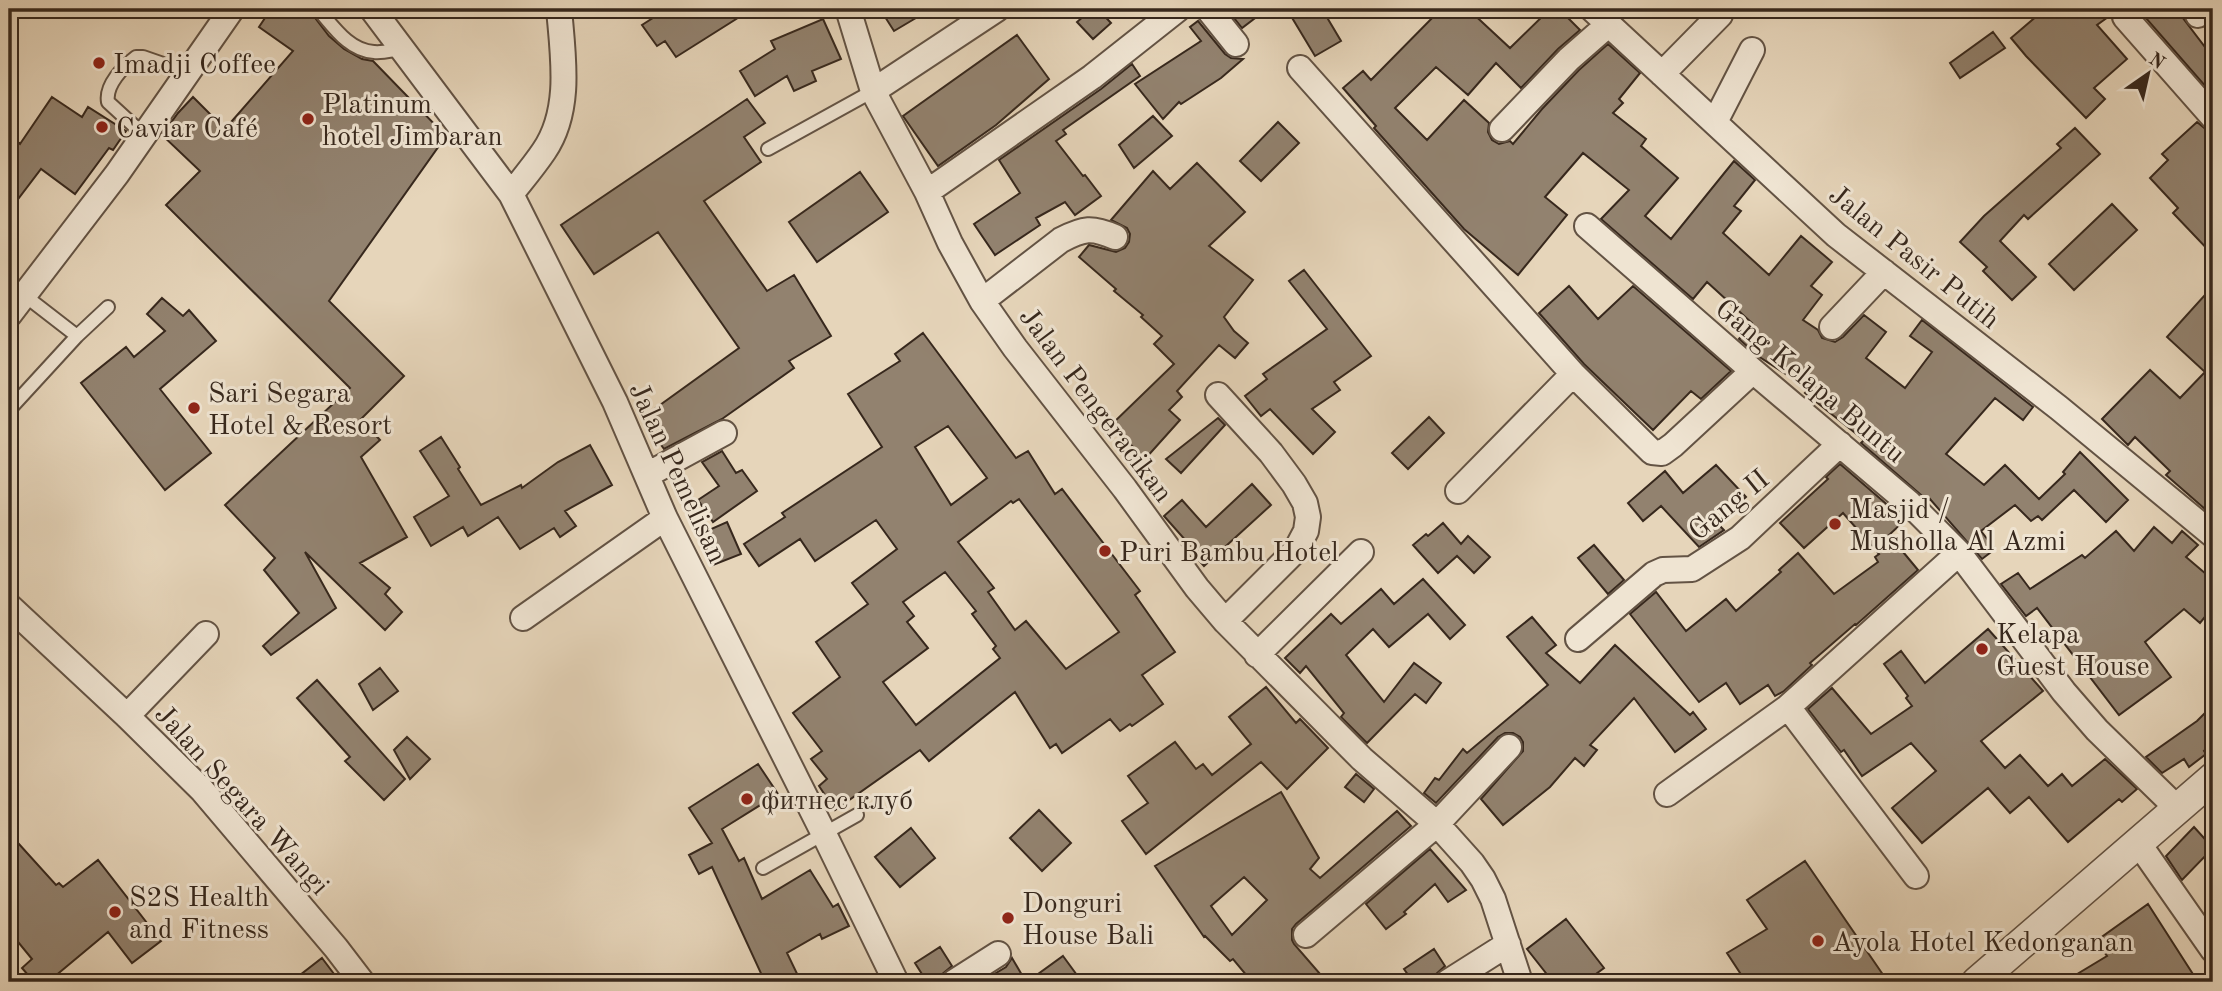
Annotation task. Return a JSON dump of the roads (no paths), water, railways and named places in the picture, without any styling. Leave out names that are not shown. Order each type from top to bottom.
[{"type":"street","points":[[9,315],[117,174],[232,9]]},
{"type":"street","name":"Jalan Pemelisan","points":[[372,9],[511,194],[615,402],[665,518],[896,982]]},
{"type":"street","points":[[511,194],[546,150],[561,111],[564,74],[559,9]]},
{"type":"street","name":"Jalan Pengeracikan","points":[[848,9],[873,91],[982,301],[1023,359],[1225,621],[1363,759],[1459,846],[1483,878],[1493,899],[1520,982]]},
{"type":"street","points":[[873,91],[997,9]]},
{"type":"street","points":[[927,192],[1092,78],[1178,9]]},
{"type":"street","points":[[1209,9],[1236,44]]},
{"type":"street","points":[[1662,74],[1720,15]]},
{"type":"street","points":[[1502,129],[1569,59],[1601,16]]},
{"type":"street","name":"Jalan Pasir Putih","points":[[1601,16],[1836,235],[2059,408],[2213,535]]},
{"type":"street","points":[[2125,17],[2213,117]]},
{"type":"street","points":[[1715,122],[1752,50]]},
{"type":"street","points":[[1300,68],[1573,374],[1651,451],[1659,453],[1673,444],[1753,371]]},
{"type":"street","name":"Gang Kelapa Buntu","points":[[1587,226],[1902,497],[1959,553],[2064,692],[2097,730],[2179,810]]},
{"type":"street","points":[[982,301],[1074,233],[1096,229],[1115,237]]},
{"type":"street","points":[[1832,327],[1884,272]]},
{"type":"street","points":[[1458,491],[1573,374]]},
{"type":"street","points":[[1218,396],[1271,453],[1294,484],[1305,503],[1307,517],[1306,531],[1296,550],[1225,621]]},
{"type":"street","points":[[647,475],[724,433]]},
{"type":"street","name":"Gang II","points":[[1577,639],[1654,574],[1663,570],[1692,569],[1740,538],[1840,444]]},
{"type":"street","points":[[523,618],[665,518]]},
{"type":"street","points":[[1257,654],[1361,552]]},
{"type":"street","points":[[1667,794],[1788,707],[1959,553]]},
{"type":"street","name":"Jalan Segara Wangi","points":[[9,606],[202,790],[362,982]]},
{"type":"street","points":[[127,716],[206,634]]},
{"type":"street","points":[[1788,707],[1916,876]]},
{"type":"street","points":[[1306,935],[1437,824],[1509,747]]},
{"type":"street","points":[[1978,982],[2213,778]]},
{"type":"street","points":[[2139,844],[2213,950]]},
{"type":"street","points":[[1448,982],[1508,944]]},
{"type":"street","points":[[954,982],[998,954]]},
{"type":"lane","points":[[318,9],[338,33],[358,49],[375,52],[402,49]]},
{"type":"lane","points":[[144,135],[108,102],[110,86],[136,57],[189,73]]},
{"type":"lane","points":[[768,149],[873,91]]},
{"type":"lane","points":[[24,295],[77,336]]},
{"type":"lane","points":[[9,410],[77,336],[108,307]]},
{"type":"lane","points":[[762,868],[857,815]]},
{"type":"place","name":"Imadji Coffee","points":[[99,63]]},
{"type":"place","name":"Platinum hotel Jimbaran","points":[[308,119]]},
{"type":"place","name":"Caviar Café","points":[[102,127]]},
{"type":"place","name":"Sari Segara Hotel & Resort","points":[[194,408]]},
{"type":"place","name":"Masjid / Musholla Al Azmi","points":[[1835,524]]},
{"type":"place","name":"Puri Bambu Hotel","points":[[1105,551]]},
{"type":"place","name":"Kelapa Guest House","points":[[1982,649]]},
{"type":"place","name":"фитнес клуб","points":[[747,799]]},
{"type":"place","name":"S2S Health and Fitness","points":[[115,912]]},
{"type":"place","name":"Donguri House Bali","points":[[1008,918]]},
{"type":"place","name":"Ayola Hotel Kedonganan","points":[[1818,941]]}]
